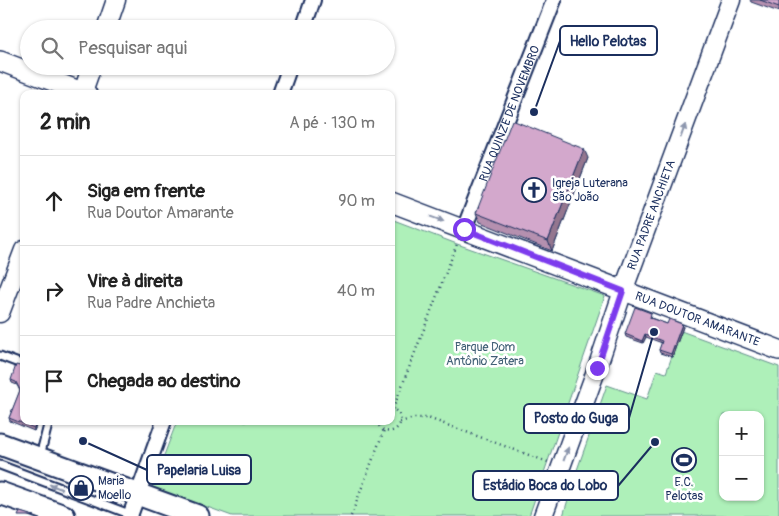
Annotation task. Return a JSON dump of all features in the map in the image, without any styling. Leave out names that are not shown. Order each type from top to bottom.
[{"type":"main road","points":[[0,61],[20,69]]},
{"type":"main road","points":[[37,75],[76,90]]},
{"type":"main road","name":"RUA DOUTOR AMARANTE","points":[[395,204],[461,237],[623,291],[779,350]]},
{"type":"main road","points":[[0,444],[198,516]]},
{"type":"main road","points":[[0,493],[64,516]]},
{"type":"street","points":[[109,20],[116,0]]},
{"type":"street","points":[[306,20],[313,0]]},
{"type":"street","name":"RUA QUINZE DE NOVEMBRO","points":[[461,237],[554,0]]},
{"type":"street","name":"RUA PADRE ANCHIETA","points":[[543,516],[623,291],[732,0]]},
{"type":"street","points":[[85,90],[89,75]]},
{"type":"street","points":[[281,90],[287,75]]},
{"type":"street","points":[[0,313],[20,260]]},
{"type":"street","points":[[132,516],[163,425]]},
{"type":"lane","points":[[0,356],[20,364]]},
{"type":"lane","points":[[39,458],[48,425]]},
{"type":"lane","points":[[0,465],[132,516]]},
{"type":"path","points":[[395,402],[461,237]]},
{"type":"path","points":[[379,425],[384,430],[393,431],[396,429],[400,422],[399,414],[395,411]]},
{"type":"path","points":[[400,422],[414,418],[428,418],[548,462]]},
{"type":"path","points":[[351,516],[384,430]]},
{"type":"green space","name":"Parque Dom Antônio Zatera","points":[[395,221],[605,296],[529,516],[232,516],[152,487],[175,425],[395,425]]},
{"type":"green space","points":[[681,331],[779,367],[779,516],[563,516],[607,385],[647,399],[657,370],[666,373]]},
{"type":"building","points":[[760,0],[779,0],[779,7]]},
{"type":"building","name":"Igreja Luterana São João","points":[[512,120],[584,149],[548,241],[476,213]]},
{"type":"building","points":[[635,307],[651,313],[650,318],[667,324],[669,319],[682,324],[671,354],[659,350],[662,341],[645,334],[642,341],[625,334]]},
{"type":"building","points":[[16,365],[20,366],[20,390],[16,382],[11,380]]},
{"type":"building","points":[[20,390],[20,422],[9,418]]},
{"type":"building","points":[[20,512],[34,516],[18,516]]},
{"type":"place","name":"Hello Pelotas","points":[[534,112]]},
{"type":"place","name":"Igreja Luterana São João","points":[[534,190]]},
{"type":"place","name":"Posto do Guga","points":[[654,332]]},
{"type":"place","name":"Papelaria Luisa","points":[[83,441]]},
{"type":"place","name":"Estádio Boca do Lobo","points":[[655,442]]},
{"type":"place","name":"E.C. Pelotas","points":[[684,460]]},
{"type":"place","name":"Maria Moello","points":[[81,488]]},
{"type":"route","points":[[464,229],[623,291],[597,368]]}]
